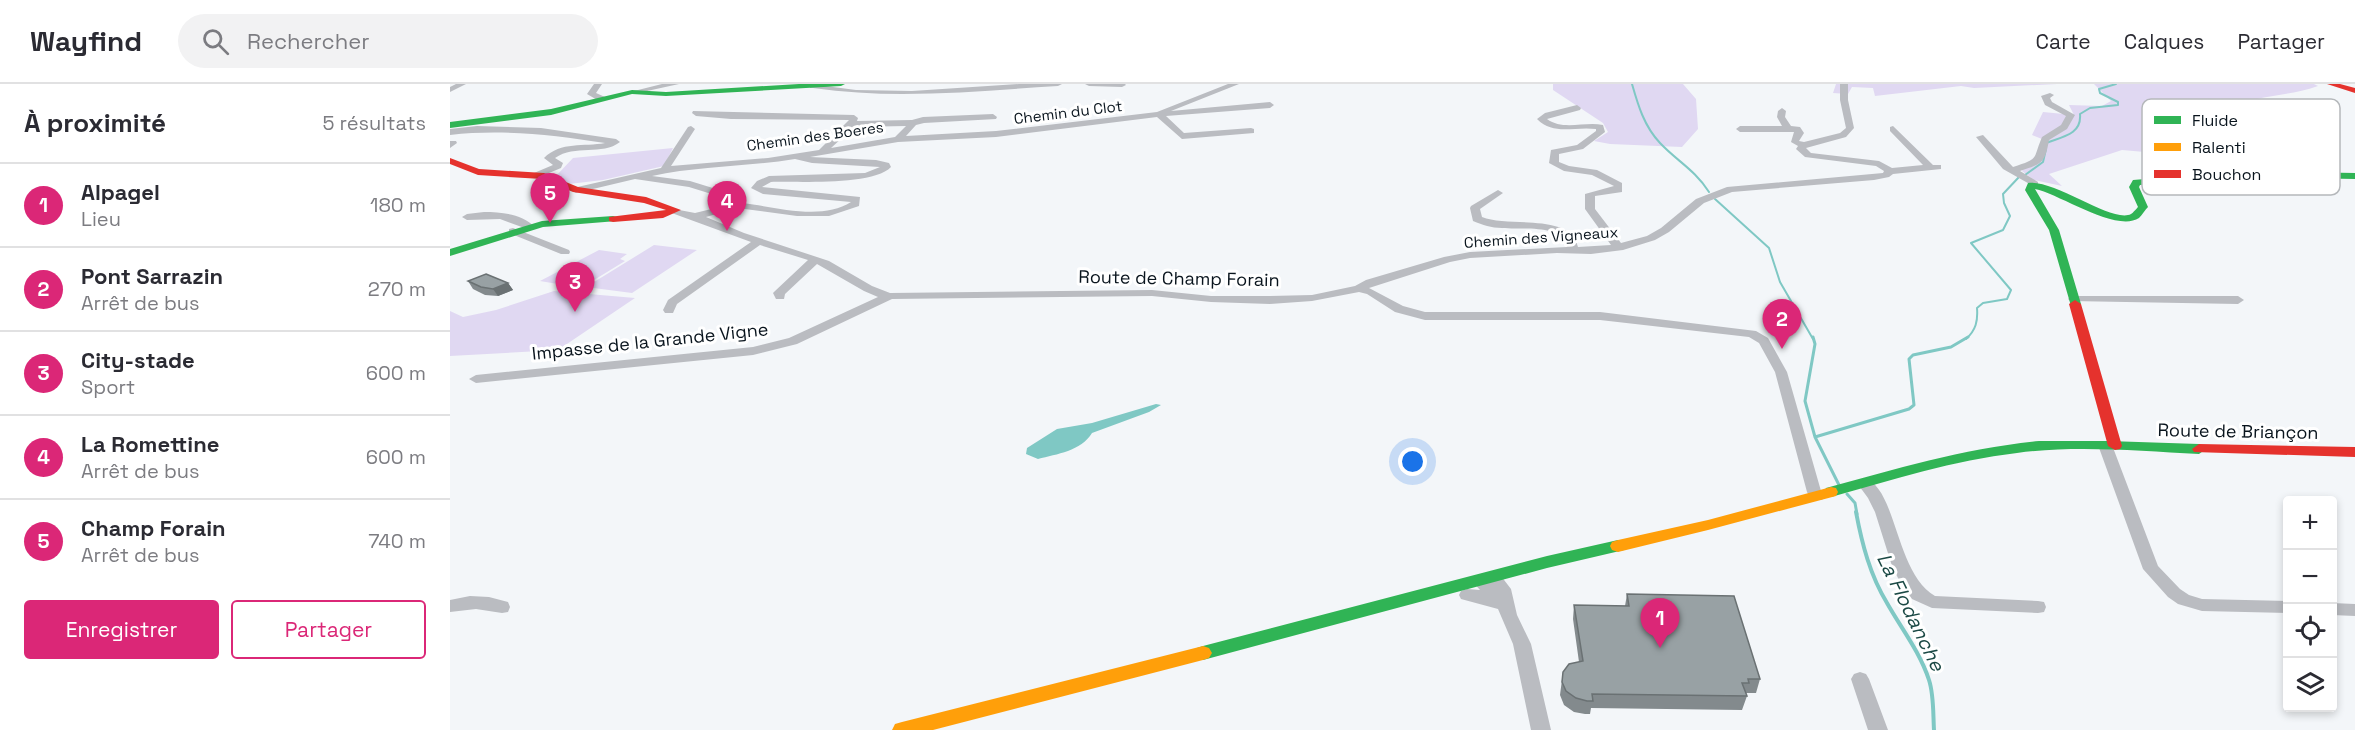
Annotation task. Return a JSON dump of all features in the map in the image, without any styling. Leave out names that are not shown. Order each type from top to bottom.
[{"type":"main road","points":[[2331,84],[2355,91]]},
{"type":"main road","points":[[450,125],[551,112],[638,92],[839,87]]},
{"type":"main road","name":"Route de Champ Forain","points":[[450,161],[485,174],[537,175],[576,189],[646,200],[672,207],[676,210],[674,212]]},
{"type":"main road","points":[[2340,176],[2355,176]]},
{"type":"main road","points":[[2114,446],[2054,230],[2030,187],[2035,184],[2053,187],[2099,212],[2124,218],[2135,215],[2143,207],[2134,187],[2136,182],[2142,182]]},
{"type":"main road","points":[[450,253],[530,226],[663,215],[674,212]]},
{"type":"main road","name":"Route de Briançon","points":[[1654,538],[1928,465],[1995,452],[2044,446],[2355,444]]},
{"type":"main road","name":"Route de Briançon","points":[[2114,446],[2355,452]]},
{"type":"main road","points":[[902,730],[1466,589],[1547,562],[1654,538]]},
{"type":"main road","points":[[1493,590],[1654,538]]},
{"type":"street","points":[[450,90],[462,84]]},
{"type":"street","points":[[598,84],[591,94],[602,99]]},
{"type":"street","points":[[638,92],[675,84]]},
{"type":"street","points":[[839,87],[928,93],[1059,84]]},
{"type":"street","points":[[1089,84],[1122,85]]},
{"type":"street","name":"Chemin du Clot","points":[[898,139],[1043,129],[1159,114],[1172,106],[1235,84]]},
{"type":"street","points":[[1740,129],[1787,128],[1800,131],[1795,142],[1803,145],[1843,135],[1850,128],[1844,100],[1844,84]]},
{"type":"street","points":[[839,87],[909,102]]},
{"type":"street","points":[[2014,170],[2037,162],[2042,156],[2045,139],[2060,132],[2068,124],[2071,115],[2048,103],[2045,96],[2050,96]]},
{"type":"street","points":[[1159,114],[1270,105]]},
{"type":"street","points":[[1577,108],[1541,119],[1552,127],[1568,129],[1595,125],[1600,127],[1601,132],[1580,147],[1554,152],[1554,163],[1567,169],[1594,172],[1619,185],[1621,188],[1619,190],[1590,194],[1589,206],[1619,248]]},
{"type":"street","points":[[1782,111],[1781,117],[1787,128]]},
{"type":"street","points":[[696,113],[731,116],[854,118],[852,124],[819,152]]},
{"type":"street","points":[[1043,129],[1047,114]]},
{"type":"street","points":[[1159,114],[1182,136],[1251,131]]},
{"type":"street","points":[[852,124],[913,123],[940,118],[993,117]]},
{"type":"street","name":"Chemin des Boeres","points":[[576,189],[690,165],[797,157],[898,139],[913,123]]},
{"type":"street","points":[[450,132],[477,129],[541,131],[616,141],[606,145],[576,147],[560,151],[549,158],[558,163],[558,166],[537,175]]},
{"type":"street","points":[[664,170],[691,129]]},
{"type":"street","points":[[1893,129],[1931,168]]},
{"type":"street","points":[[1803,145],[1801,150],[1808,155],[1879,164],[1890,171],[1940,167],[1908,136]]},
{"type":"street","points":[[1980,137],[2006,167],[2035,184]]},
{"type":"street","points":[[693,217],[736,205],[801,213],[843,210],[855,204],[856,199],[763,191],[756,188],[760,183],[769,179],[856,177],[874,174],[886,167],[886,165],[876,163],[812,160],[797,157]]},
{"type":"street","name":"Chemin des Vigneaux","points":[[1359,289],[1370,282],[1448,259],[1514,252],[1619,248],[1651,238],[1700,201],[1730,189],[1874,177],[1886,175],[1890,171]]},
{"type":"street","points":[[635,176],[690,184],[738,199],[739,202],[736,205]]},
{"type":"street","points":[[1498,193],[1475,208],[1477,219],[1483,224],[1557,228],[1570,239],[1573,251]]},
{"type":"street","name":"Route de Champ Forain","points":[[674,212],[836,268],[869,291],[890,296],[1132,293],[1270,300],[1312,298],[1359,289]]},
{"type":"street","points":[[467,217],[512,216],[530,226]]},
{"type":"street","points":[[513,231],[565,252]]},
{"type":"street","points":[[669,310],[672,302],[759,242]]},
{"type":"street","points":[[780,297],[778,293],[815,260]]},
{"type":"street","points":[[1359,289],[1371,292],[1399,309],[1425,316],[1600,316],[1745,332],[1758,336],[1768,346],[1781,372],[1817,496]]},
{"type":"street","name":"Impasse de la Grande Vigne","points":[[476,379],[753,351],[793,341],[890,296]]},
{"type":"street","points":[[2074,299],[2238,300]]},
{"type":"street","points":[[2114,446],[2151,569],[2174,592],[2184,600],[2202,605],[2283,607]]},
{"type":"street","points":[[1858,484],[1876,496],[1908,583],[1924,600],[1932,603],[2038,607]]},
{"type":"street","points":[[1466,589],[1493,590],[1547,562]]},
{"type":"street","points":[[1493,590],[1522,644],[1541,730]]},
{"type":"street","points":[[450,606],[469,601],[486,602],[502,607]]},
{"type":"street","points":[[2337,609],[2355,610]]},
{"type":"street","points":[[1860,679],[1878,730]]},
{"type":"shaded area","points":[[1553,84],[1683,84],[1696,99],[1698,129],[1682,147],[1610,144],[1594,141],[1608,132],[1603,123],[1553,90]]},
{"type":"shaded area","points":[[1836,84],[2057,84],[1974,88],[1961,86],[1875,96],[1873,88],[1852,87],[1848,94],[1833,93]]},
{"type":"shaded area","points":[[2094,84],[2314,84],[2318,86],[2256,99],[2142,99],[2142,152],[2122,150],[2049,174],[2062,186],[2034,180],[2022,171],[2027,163],[2040,153],[2042,139],[2032,135],[2043,112],[2074,115],[2069,105],[2102,106],[2111,101]]},
{"type":"shaded area","points":[[673,148],[664,166],[603,180],[569,184],[556,176],[573,158]]},
{"type":"shaded area","points":[[654,245],[697,250],[632,293],[586,287]]},
{"type":"shaded area","points":[[599,250],[627,254],[620,259],[625,261],[581,288],[540,281]]},
{"type":"shaded area","points":[[554,291],[635,298],[558,350],[450,356],[450,311],[463,317],[496,310]]},
{"type":"water","points":[[1156,404],[1161,405],[1149,412],[1092,433],[1082,444],[1068,451],[1038,459],[1026,454],[1027,448],[1057,429],[1092,423]]},
{"type":"building","points":[[486,274],[508,283],[493,289],[468,281]]},
{"type":"building","points":[[1627,594],[1734,596],[1760,679],[1748,679],[1749,683],[1742,683],[1747,696],[1592,694],[1593,701],[1576,698],[1566,691],[1562,682],[1563,672],[1569,664],[1583,661],[1574,605],[1629,606]]},
{"type":"waterway","name":"La Flodanche","points":[[1632,84],[1642,115],[1654,136],[1698,178],[1709,192]]},
{"type":"waterway","points":[[2046,143],[2074,131],[2078,127],[2080,114],[2090,108],[2118,105],[2118,102],[2100,93],[2099,89],[2116,84]]},
{"type":"waterway","points":[[2025,175],[2043,162],[2046,149]]},
{"type":"waterway","points":[[1967,337],[1976,325],[1977,308],[1983,303],[2007,299],[2011,290],[1971,243],[2003,230],[2010,216],[2003,194],[2019,177]]},
{"type":"waterway","name":"La Flodanche","points":[[1715,199],[1769,248],[1780,282],[1813,339]]},
{"type":"waterway","name":"La Flodanche","points":[[1813,337],[1815,344],[1805,401],[1815,437]]},
{"type":"waterway","points":[[1815,437],[1909,409],[1914,405],[1909,359],[1913,355],[1951,347],[1967,337]]},
{"type":"waterway","name":"La Flodanche","points":[[1815,437],[1839,485]]},
{"type":"waterway","name":"La Flodanche","points":[[1847,494],[1855,503],[1857,514]]},
{"type":"waterway","name":"La Flodanche","points":[[1856,512],[1871,570],[1929,680],[1933,698],[1934,730]]},
{"type":"traffic: fast","points":[[450,125],[551,112],[632,92],[666,94],[841,84]]},
{"type":"traffic: fast","points":[[2340,176],[2355,176]]},
{"type":"traffic: fast","points":[[2075,304],[2054,230],[2030,190],[2031,185],[2043,187],[2099,211],[2123,218],[2133,217],[2143,207],[2134,187],[2136,182],[2142,182]]},
{"type":"traffic: fast","points":[[450,253],[542,224],[613,219]]},
{"type":"traffic: fast","points":[[1831,492],[1946,461],[2017,448],[2085,445],[2199,449]]},
{"type":"traffic: fast","points":[[1203,653],[1547,562],[1618,546]]},
{"type":"traffic: slow","points":[[1618,546],[1831,492]]},
{"type":"traffic: slow","points":[[902,730],[1203,653]]},
{"type":"traffic: jam","points":[[2331,84],[2355,91]]},
{"type":"traffic: jam","points":[[450,161],[478,172],[544,176],[576,190],[646,200],[676,210],[663,215],[613,219]]},
{"type":"traffic: jam","points":[[2075,304],[2115,446]]},
{"type":"traffic: jam","points":[[2199,449],[2355,452]]},
{"type":"place","name":"Champ Forain","points":[[550,223]]},
{"type":"place","name":"La Romettine","points":[[727,231]]},
{"type":"place","name":"City-stade","points":[[575,312]]},
{"type":"place","name":"Pont Sarrazin","points":[[1782,349]]},
{"type":"place","name":"Alpagel","points":[[1660,648]]}]
